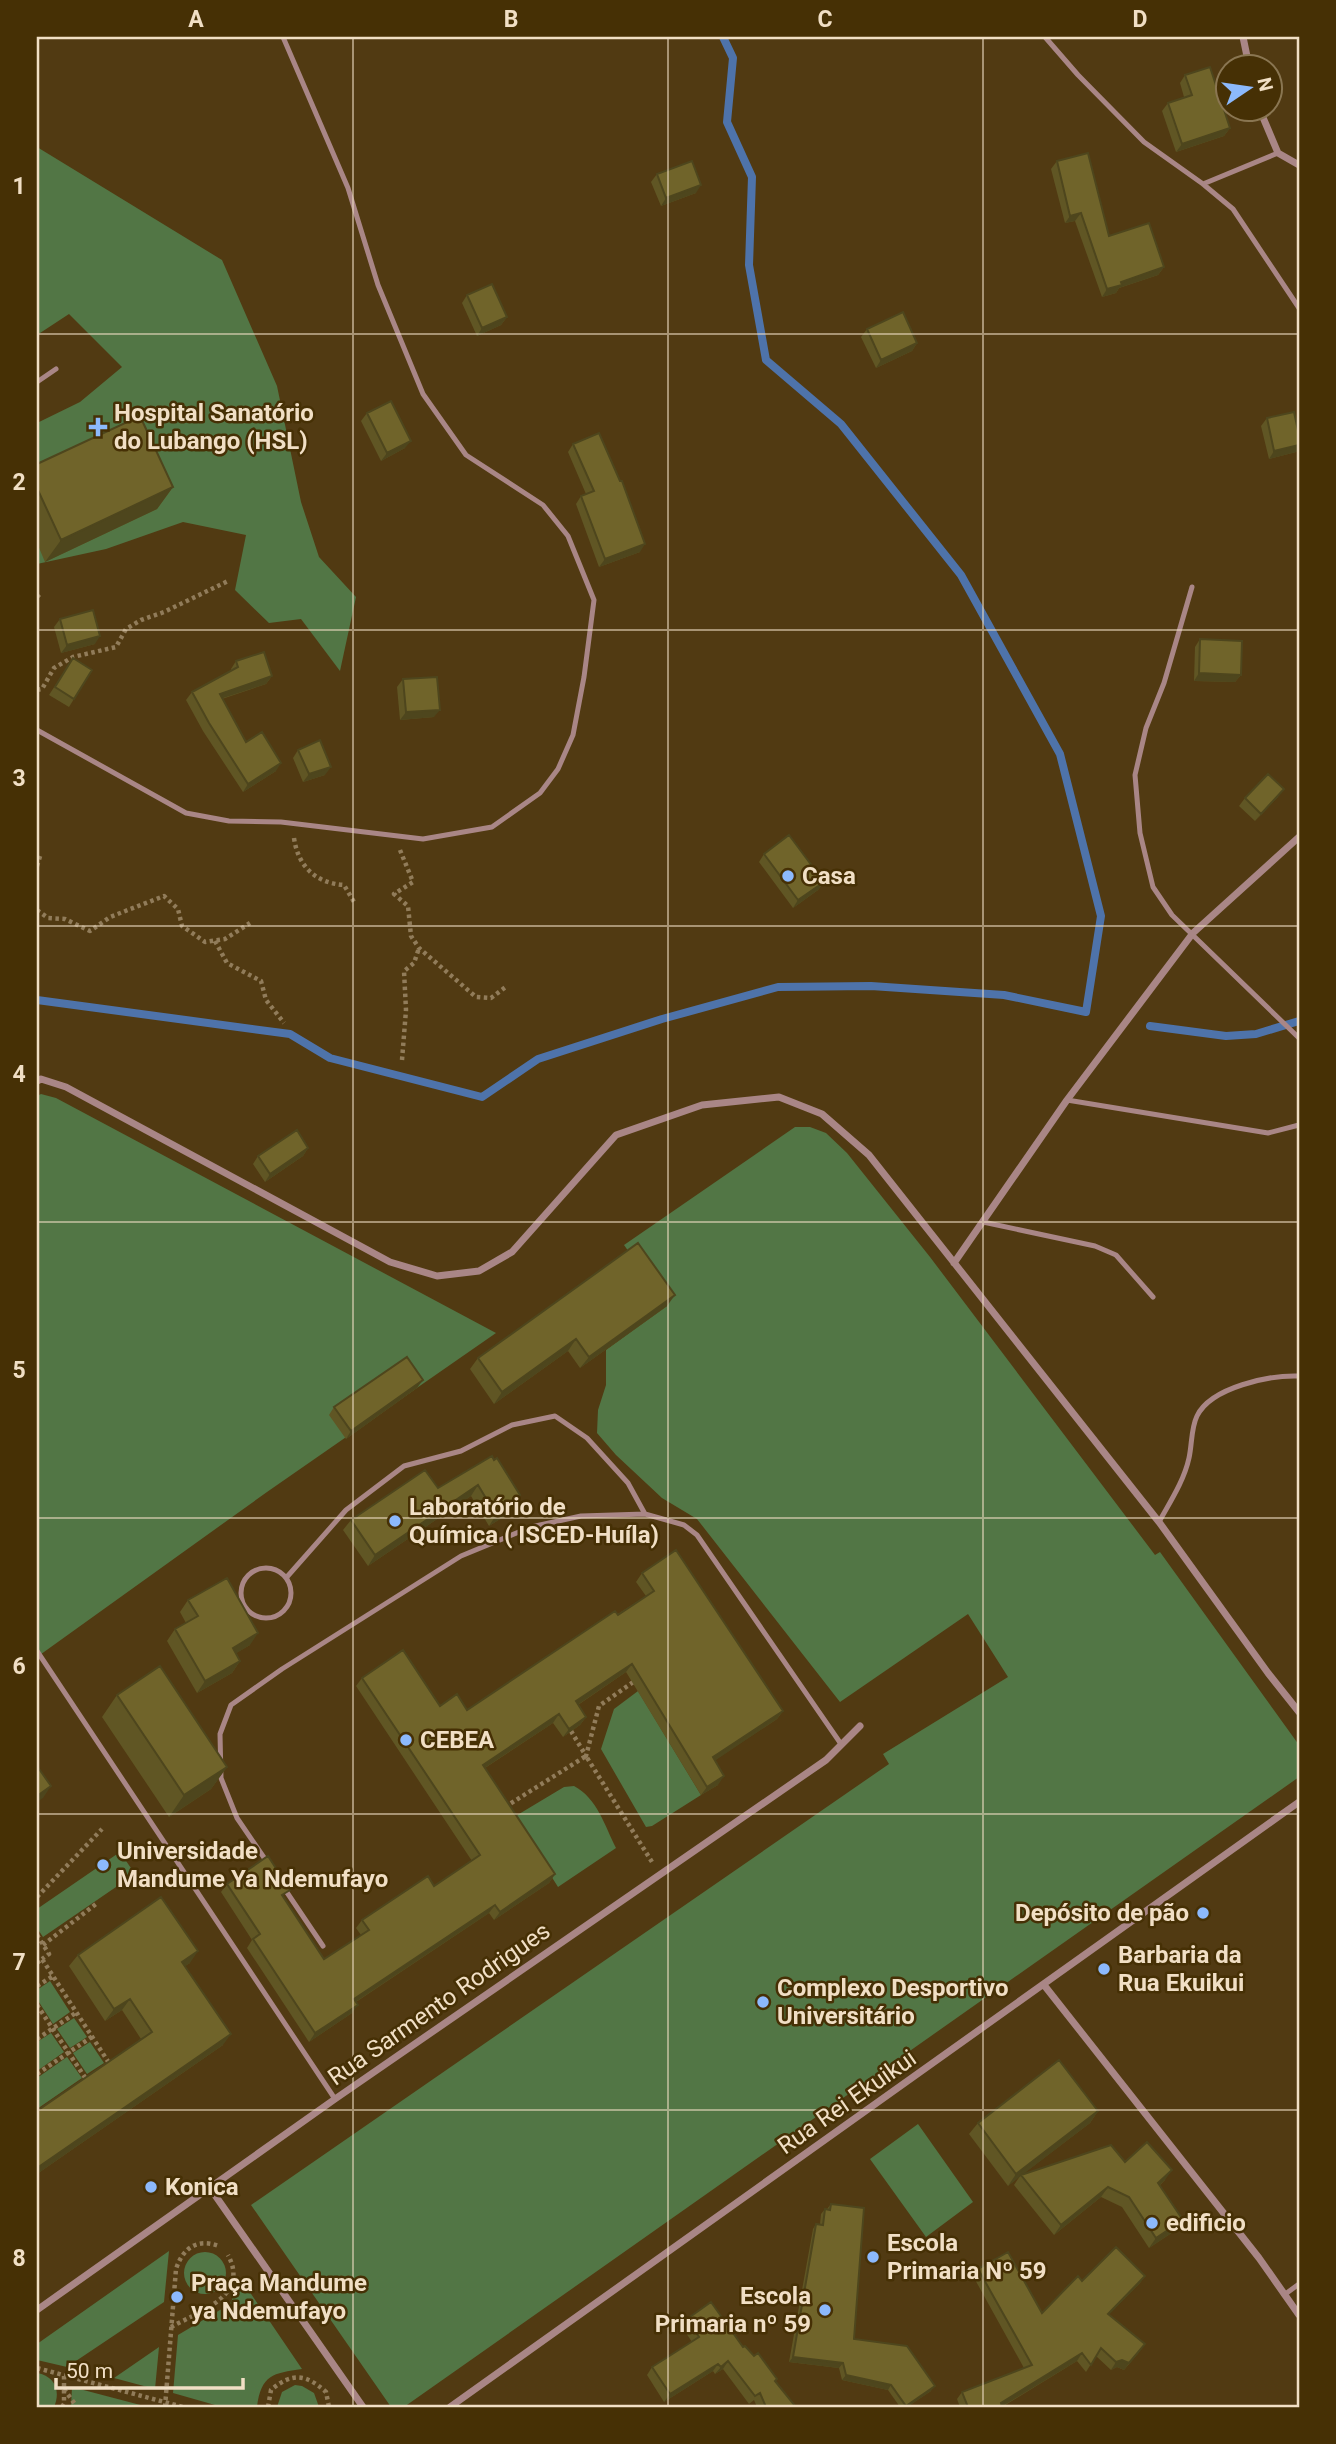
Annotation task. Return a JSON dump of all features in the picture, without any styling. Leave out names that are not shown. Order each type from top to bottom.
[{"type":"street","points":[[1265,122],[1278,153],[1299,165]]},
{"type":"street","points":[[954,1263],[1067,1100],[1193,933],[1299,837]]},
{"type":"street","points":[[37,1081],[41,1079],[66,1087],[390,1262],[437,1276],[479,1271],[512,1252],[616,1135],[702,1105],[779,1097],[822,1114],[869,1155],[1159,1522],[1299,1712]]},
{"type":"street","name":"Rua Sarmento Rodrigues","points":[[37,2310],[335,2099],[826,1760],[860,1726]]},
{"type":"street","name":"Rua Rei Ekuikui","points":[[450,2407],[1299,1802]]},
{"type":"street","points":[[1044,1984],[1259,2258],[1299,2315]]},
{"type":"street","points":[[210,2188],[363,2407]]},
{"type":"lane","points":[[37,730],[186,813],[229,821],[281,822],[423,839],[492,827],[540,793],[558,769],[573,735],[594,600],[568,536],[543,505],[466,455],[423,394],[378,285],[348,188],[283,37]]},
{"type":"lane","points":[[1045,37],[1144,142],[1233,209],[1299,308]]},
{"type":"lane","points":[[1203,184],[1278,153]]},
{"type":"lane","points":[[37,382],[56,369]]},
{"type":"lane","points":[[1192,587],[1164,683],[1146,728],[1135,775],[1140,833],[1153,887],[1172,915],[1299,1038]]},
{"type":"lane","points":[[1067,1100],[1268,1133],[1299,1125]]},
{"type":"lane","points":[[983,1222],[1095,1246],[1116,1255],[1153,1297]]},
{"type":"lane","points":[[1159,1522],[1189,1460],[1196,1419],[1202,1408],[1241,1385],[1271,1377],[1299,1376]]},
{"type":"lane","points":[[286,1578],[346,1510],[404,1466],[461,1451],[512,1425],[555,1416],[587,1438],[628,1483],[645,1514]]},
{"type":"lane","points":[[273,1872],[237,1818],[221,1778],[220,1734],[231,1705],[282,1669],[461,1556],[531,1527],[581,1516],[645,1514],[684,1525],[696,1535],[841,1744]]},
{"type":"lane","points":[[272,1569],[286,1578],[291,1593],[290,1602],[279,1614],[264,1618],[249,1612],[243,1605],[243,1581],[256,1570],[272,1569]]},
{"type":"lane","points":[[37,1651],[335,2099]]},
{"type":"lane","points":[[280,1882],[323,1946]]},
{"type":"lane","points":[[1284,2295],[1299,2284]]},
{"type":"path","points":[[37,690],[42,689],[54,668],[73,657],[116,647],[127,629],[141,620],[164,612],[228,581]]},
{"type":"path","points":[[293,833],[301,863],[310,874],[328,884],[344,885],[355,902]]},
{"type":"path","points":[[398,836],[400,850],[413,882],[394,894],[408,906],[411,936],[419,948],[476,997],[491,998],[508,986]]},
{"type":"path","points":[[37,866],[41,853]]},
{"type":"path","points":[[37,910],[48,918],[65,919],[90,931],[110,916],[164,896],[178,909],[182,926],[205,942],[225,939],[250,923]]},
{"type":"path","points":[[215,941],[227,963],[261,981],[266,999],[284,1023]]},
{"type":"path","points":[[402,1060],[406,1010],[404,971],[414,963],[419,948]]},
{"type":"path","points":[[501,1810],[586,1756],[599,1706],[642,1676]]},
{"type":"path","points":[[571,1731],[660,1875]]},
{"type":"path","points":[[37,1897],[103,1829]]},
{"type":"path","points":[[43,1945],[96,1904]]},
{"type":"path","points":[[37,1935],[50,1954],[39,1961],[53,1976],[110,2063],[102,2068]]},
{"type":"path","points":[[37,1986],[53,1976]]},
{"type":"path","points":[[37,2004],[86,2079]]},
{"type":"path","points":[[37,2039],[77,2012]]},
{"type":"path","points":[[37,2074],[93,2036]]},
{"type":"path","points":[[76,2086],[93,2073]]},
{"type":"path","points":[[165,2405],[176,2269],[180,2255],[188,2247],[199,2243],[209,2242],[219,2246]]},
{"type":"path","points":[[171,2327],[227,2294],[233,2280],[234,2266],[228,2255]]},
{"type":"path","points":[[37,2368],[165,2405],[183,2407]]},
{"type":"path","points":[[62,2407],[64,2375]]},
{"type":"path","points":[[268,2407],[271,2390],[282,2381],[296,2377],[312,2379],[326,2392],[329,2407]]},
{"type":"path","points":[[64,2389],[77,2407]]},
{"type":"green space","points":[[37,147],[222,260],[277,386],[301,502],[319,557],[356,597],[340,671],[301,619],[269,623],[235,590],[246,535],[183,522],[106,549],[37,564],[37,423],[80,402],[122,367],[69,314],[37,335]]},
{"type":"green space","points":[[41,1094],[56,1098],[496,1333],[267,1492],[37,1657],[37,1096]]},
{"type":"green space","name":"Complexo Desportivo Universitário","points":[[795,1127],[810,1127],[826,1133],[847,1153],[930,1257],[1155,1555],[1160,1552],[1299,1745],[1299,1777],[404,2407],[391,2407],[251,2205],[889,1764],[883,1754],[1008,1677],[968,1614],[840,1702],[697,1519],[662,1498],[616,1455],[597,1433],[598,1410],[606,1385],[606,1350],[667,1306],[624,1245]]},
{"type":"green space","points":[[638,1691],[701,1795],[652,1826],[646,1827],[601,1749],[614,1709]]},
{"type":"green space","points":[[574,1786],[594,1805],[616,1848],[558,1887],[514,1817],[564,1787]]},
{"type":"green space","points":[[120,1852],[135,1874],[43,1937],[37,1928],[37,1909]]},
{"type":"green space","points":[[50,1981],[70,2012],[53,2024],[37,1999],[37,1990]]},
{"type":"green space","points":[[74,2018],[87,2037],[70,2048],[57,2029]]},
{"type":"green space","points":[[51,2033],[64,2052],[37,2071],[37,2042]]},
{"type":"green space","points":[[90,2042],[104,2063],[87,2074],[73,2053]]},
{"type":"green space","points":[[67,2057],[82,2078],[37,2109],[37,2078]]},
{"type":"green space","points":[[918,2124],[973,2202],[926,2237],[870,2159]]},
{"type":"green space","points":[[169,2251],[164,2302],[67,2367],[37,2360],[37,2344]]},
{"type":"green space","points":[[205,2252],[220,2258],[226,2273],[220,2288],[205,2294],[190,2288],[184,2273],[190,2258]]},
{"type":"green space","points":[[241,2279],[302,2369],[276,2374],[265,2382],[257,2407],[222,2407],[173,2393],[178,2335],[230,2304]]},
{"type":"green space","points":[[159,2347],[155,2389],[114,2378]]},
{"type":"green space","points":[[37,2373],[48,2377],[55,2385],[57,2395],[54,2407],[37,2407]]},
{"type":"green space","points":[[295,2385],[314,2393],[319,2407],[277,2407],[282,2392]]},
{"type":"green space","points":[[72,2387],[148,2407],[71,2407]]},
{"type":"building","points":[[1210,67],[1214,79],[1214,122],[1228,122],[1230,128],[1182,144],[1168,103],[1192,95],[1185,75]]},
{"type":"building","points":[[1088,153],[1109,236],[1149,223],[1164,267],[1107,289],[1081,213],[1070,216],[1057,161]]},
{"type":"building","points":[[692,161],[701,185],[666,198],[657,174]]},
{"type":"building","points":[[492,284],[507,317],[482,328],[467,295]]},
{"type":"building","points":[[903,312],[917,343],[881,360],[867,329]]},
{"type":"building","points":[[391,401],[411,441],[387,453],[367,413]]},
{"type":"building","points":[[1294,412],[1299,445],[1274,451],[1267,418]]},
{"type":"building","points":[[140,416],[173,487],[61,540],[37,488],[37,464]]},
{"type":"building","points":[[599,433],[622,481],[645,544],[605,559],[581,496],[594,491],[573,444]]},
{"type":"building","points":[[93,610],[100,636],[67,645],[60,619]]},
{"type":"building","points":[[1200,639],[1242,641],[1241,675],[1199,673]]},
{"type":"building","points":[[264,652],[272,676],[220,694],[246,742],[262,732],[281,763],[248,784],[192,692],[238,667],[236,661]]},
{"type":"building","points":[[73,658],[92,670],[74,699],[55,687]]},
{"type":"building","points":[[437,677],[440,710],[406,712],[403,679]]},
{"type":"building","points":[[320,740],[331,767],[309,774],[298,750]]},
{"type":"building","points":[[1268,774],[1284,789],[1261,814],[1245,798]]},
{"type":"building","name":"Casa","points":[[789,835],[824,882],[798,900],[764,854]]},
{"type":"building","points":[[297,1130],[308,1148],[270,1174],[258,1156]]},
{"type":"building","points":[[638,1243],[675,1295],[589,1357],[576,1339],[502,1392],[478,1358]]},
{"type":"building","points":[[407,1357],[423,1380],[351,1431],[334,1407]]},
{"type":"building","points":[[492,1456],[494,1460],[497,1458],[520,1495],[513,1499],[516,1503],[496,1515],[478,1485],[375,1555],[351,1520],[425,1470],[438,1488]]},
{"type":"building","points":[[676,1550],[783,1711],[713,1757],[724,1776],[707,1787],[632,1664],[576,1701],[586,1717],[569,1729],[559,1714],[483,1765],[555,1874],[500,1912],[495,1905],[354,1999],[358,2005],[315,2033],[253,1939],[260,1934],[227,1884],[268,1856],[290,1890],[282,1895],[324,1959],[369,1930],[362,1920],[428,1876],[434,1886],[480,1855],[362,1678],[403,1650],[440,1706],[457,1694],[467,1710],[615,1611],[618,1615],[654,1591],[642,1573]]},
{"type":"building","points":[[227,1578],[258,1633],[233,1648],[240,1661],[205,1681],[175,1629],[198,1616],[188,1600]]},
{"type":"building","points":[[160,1666],[227,1767],[184,1795],[117,1695]]},
{"type":"building","points":[[37,1766],[51,1786],[37,1796]]},
{"type":"building","points":[[161,1897],[198,1951],[182,1962],[231,2034],[37,2168],[37,2111],[152,2032],[130,1999],[114,2009],[78,1955]]},
{"type":"building","points":[[1059,2060],[1098,2111],[1016,2174],[978,2123]]},
{"type":"building","points":[[1147,2142],[1172,2170],[1158,2183],[1183,2220],[1156,2238],[1129,2197],[1108,2187],[1061,2225],[1021,2175],[1111,2145],[1125,2162]]},
{"type":"building","name":"Escola Primaria nº 59","points":[[831,2204],[864,2208],[854,2339],[907,2346],[935,2386],[906,2406],[891,2385],[846,2375],[843,2363],[793,2357],[816,2224],[823,2225],[825,2209],[830,2210]]},
{"type":"building","points":[[1116,2247],[1145,2276],[1108,2314],[1145,2344],[1129,2363],[1122,2360],[1116,2362],[1101,2348],[1091,2365],[1082,2353],[1001,2403],[1002,2407],[968,2407],[962,2392],[1032,2365],[978,2269],[1008,2252],[1042,2313],[1078,2276],[1082,2281]]},
{"type":"building","points":[[711,2302],[743,2347],[754,2356],[758,2353],[777,2379],[775,2381],[796,2407],[766,2407],[760,2393],[755,2396],[728,2361],[721,2367],[718,2364],[670,2394],[652,2367],[699,2337],[687,2319]]},
{"type":"waterway","points":[[37,1000],[290,1034],[330,1058],[482,1097],[538,1059],[662,1019],[778,987],[871,986],[1004,995],[1086,1012],[1101,916],[1060,754],[961,575],[841,424],[766,360],[749,265],[752,177],[727,122],[733,58],[723,37]]},
{"type":"waterway","points":[[1150,1026],[1226,1036],[1256,1034],[1299,1021]]},
{"type":"place","name":"Hospital Sanatório do Lubango (HSL)","points":[[98,427]]},
{"type":"place","name":"Casa","points":[[788,876]]},
{"type":"place","name":"Laboratório de Química ( ISCED-Huíla)","points":[[395,1521]]},
{"type":"place","name":"CEBEA","points":[[406,1740]]},
{"type":"place","name":"Universidade Mandume Ya Ndemufayo","points":[[103,1865]]},
{"type":"place","name":"Depósito de pão","points":[[1203,1913]]},
{"type":"place","name":"Barbaria da Rua Ekuikui","points":[[1104,1969]]},
{"type":"place","name":"Complexo Desportivo Universitário","points":[[763,2002]]},
{"type":"place","name":"Konica","points":[[151,2187]]},
{"type":"place","name":"edificio","points":[[1152,2223]]},
{"type":"place","name":"Escola Primaria Nº 59","points":[[873,2257]]},
{"type":"place","name":"Praça Mandume ya Ndemufayo","points":[[177,2297]]},
{"type":"place","name":"Escola Primaria nº 59","points":[[825,2310]]}]
